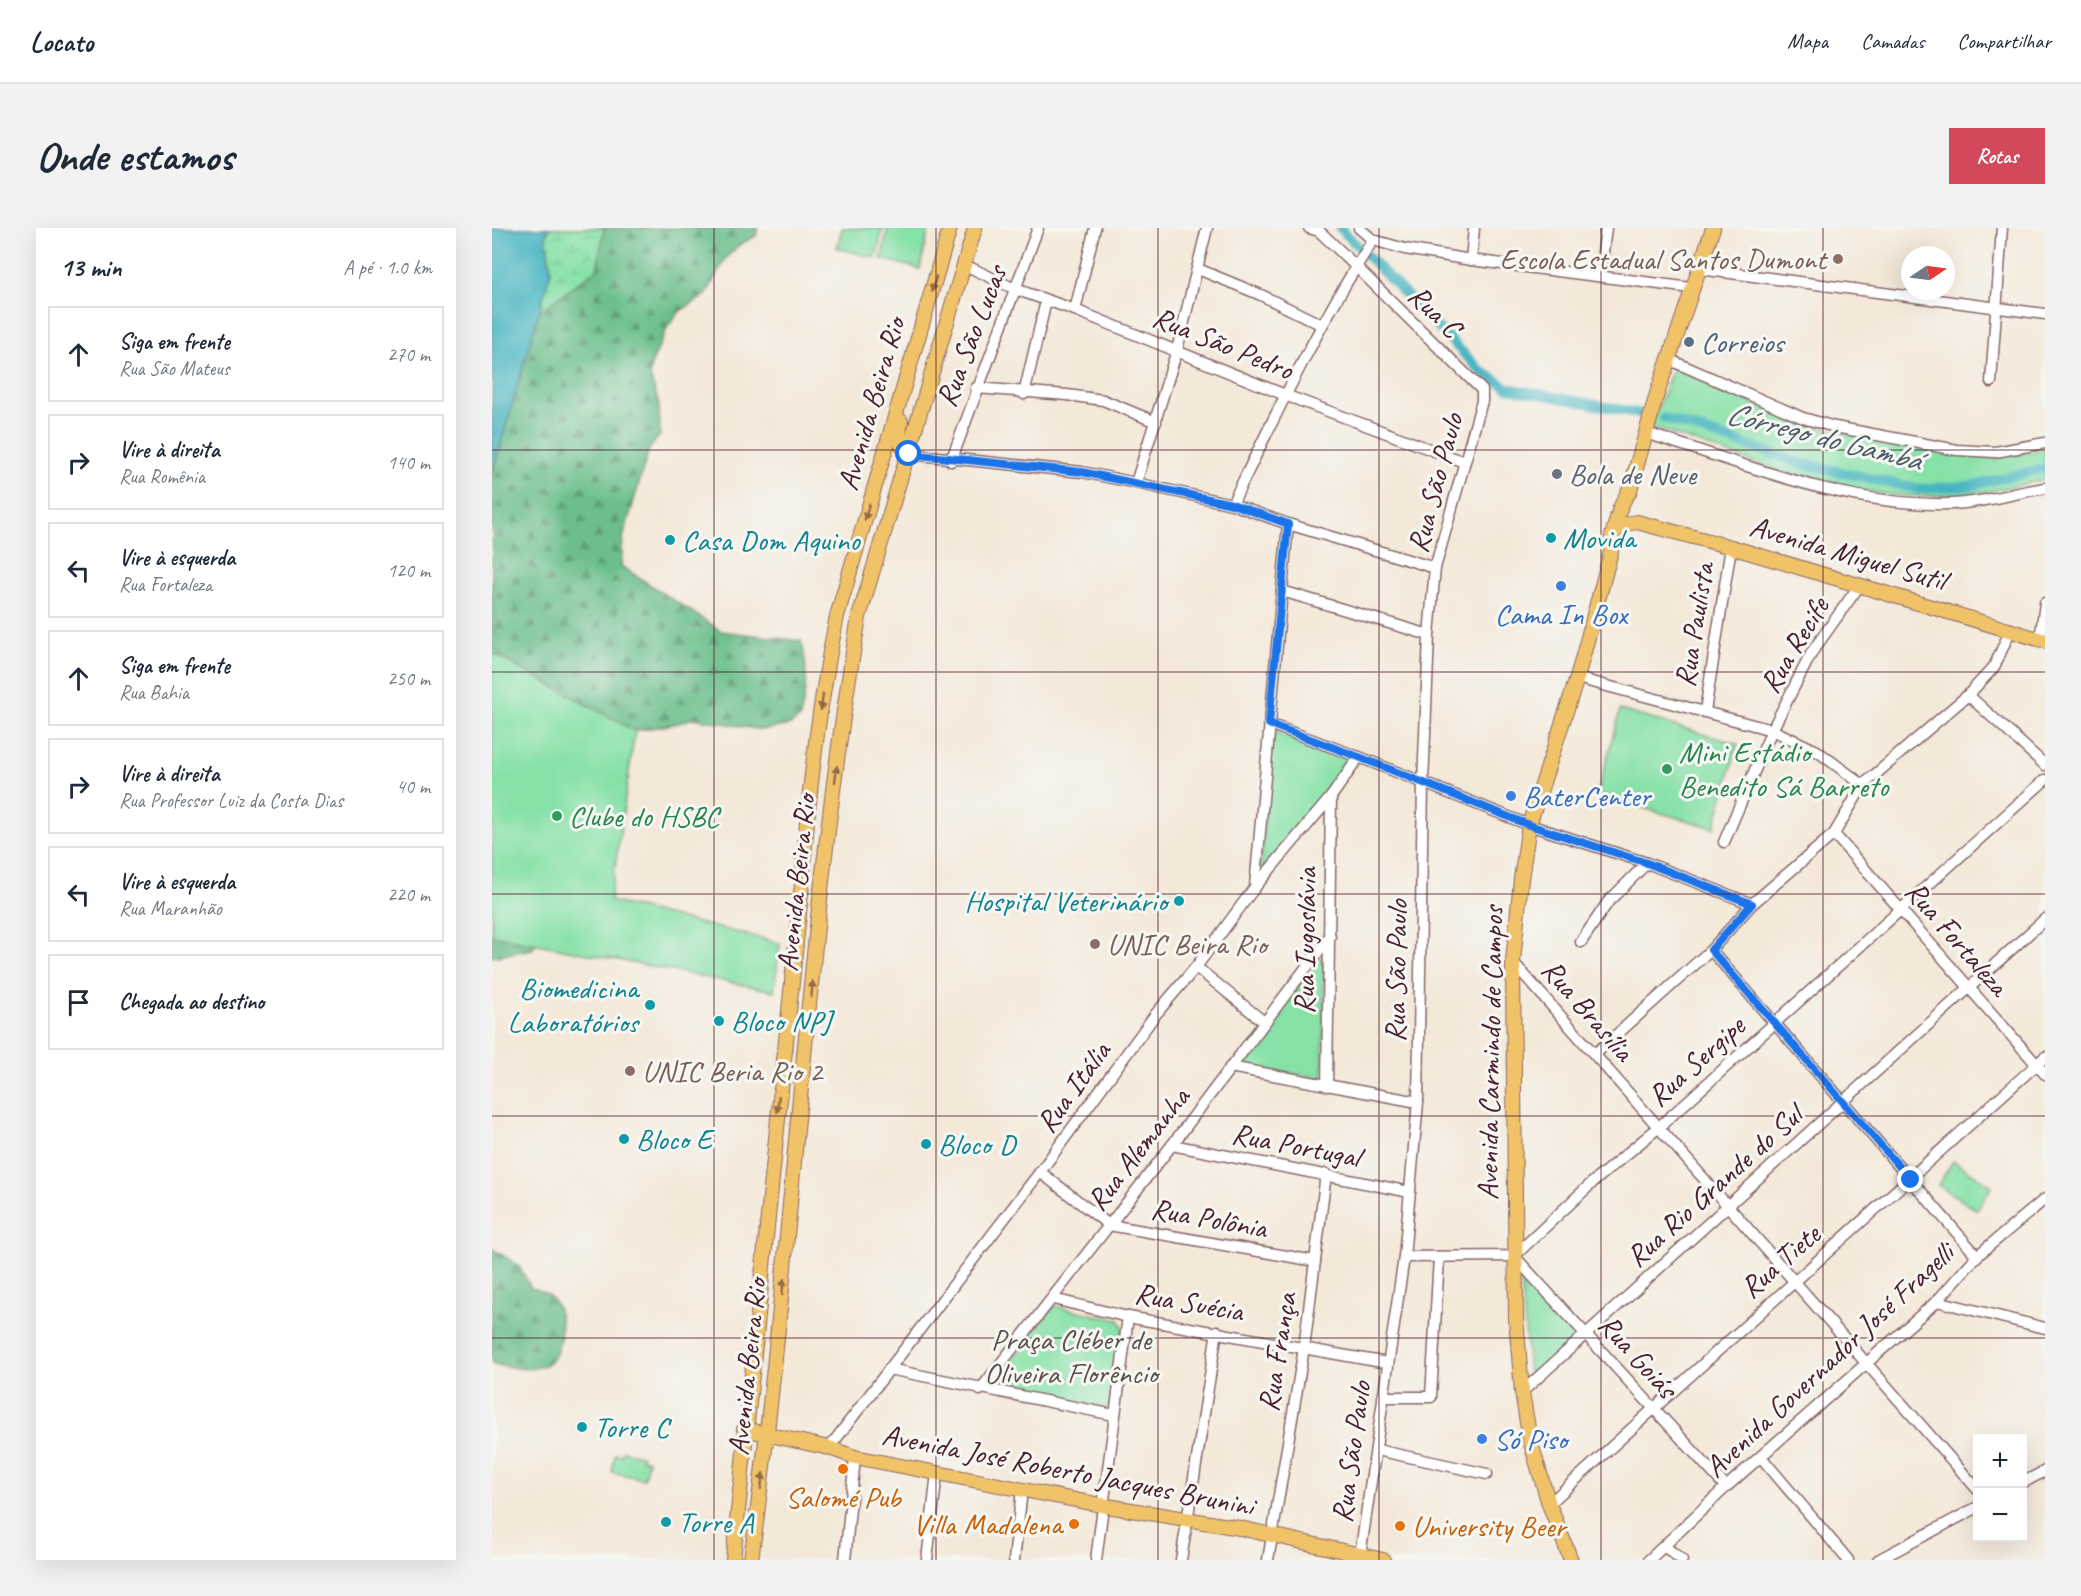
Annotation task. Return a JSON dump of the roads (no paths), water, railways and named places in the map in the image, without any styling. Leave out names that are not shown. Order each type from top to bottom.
[{"type":"main road","name":"Avenida Beira Rio","points":[[733,1560],[744,1429],[802,884],[807,813],[828,664],[837,616],[950,228]]},
{"type":"main road","name":"Avenida Beira Rio","points":[[751,1560],[769,1433],[829,822],[859,617],[975,228]]},
{"type":"main road","name":"Avenida Carmindo de Campos","points":[[1571,1560],[1549,1504],[1530,1440],[1522,1392],[1516,1318],[1514,962],[1521,879],[1529,825],[1577,678],[1611,552],[1612,536],[1627,498],[1713,228]]},
{"type":"main road","points":[[946,242],[954,241],[966,261]]},
{"type":"main road","points":[[905,387],[899,439],[902,447],[909,454]]},
{"type":"main road","points":[[1612,536],[1628,523],[1627,498]]},
{"type":"main road","name":"Avenida Carmindo de Campos","points":[[1611,552],[1628,523]]},
{"type":"main road","name":"Avenida Miguel Sutil","points":[[1628,523],[1731,547],[2011,629],[2043,641]]},
{"type":"main road","points":[[811,786],[819,798],[833,796]]},
{"type":"main road","points":[[807,813],[811,810],[820,811],[829,822]]},
{"type":"main road","points":[[768,1208],[780,1213],[790,1209]]},
{"type":"main road","name":"Avenida José Roberto Jacques Brunini","points":[[744,1429],[829,1448],[855,1457],[1101,1505],[1186,1519],[1383,1560]]},
{"type":"street","name":"Rua São Lucas","points":[[951,461],[976,388],[1038,228]]},
{"type":"street","points":[[1075,310],[1095,228]]},
{"type":"street","points":[[1136,483],[1177,350],[1208,228]]},
{"type":"street","name":"Rua C","points":[[1310,228],[1319,231],[1357,263],[1482,390]]},
{"type":"street","points":[[1359,228],[1372,242],[1471,260],[1692,288]]},
{"type":"street","points":[[1471,260],[1474,228]]},
{"type":"street","points":[[1600,276],[1606,228]]},
{"type":"street","points":[[1991,382],[2002,228]]},
{"type":"street","points":[[1232,504],[1322,325],[1357,263],[1372,242]]},
{"type":"street","name":"Rua São Pedro","points":[[966,261],[1015,289],[1075,310],[1285,395],[1464,462]]},
{"type":"street","points":[[1198,269],[1322,325]]},
{"type":"street","points":[[1700,269],[2045,314]]},
{"type":"street","points":[[1024,393],[1046,301]]},
{"type":"street","points":[[1670,360],[1803,418],[1835,427],[1957,450],[1995,452],[2045,442]]},
{"type":"street","points":[[976,388],[1024,393],[1067,394],[1103,400],[1156,422]]},
{"type":"street","name":"Rua São Paulo","points":[[1360,1556],[1404,1257],[1418,1102],[1423,784],[1429,634],[1435,568],[1482,401],[1482,390]]},
{"type":"street","points":[[1646,433],[1790,478],[1885,501],[1952,504],[2045,488]]},
{"type":"street","points":[[909,454],[951,461],[1082,472],[1136,483],[1232,504],[1288,524],[1435,568]]},
{"type":"street","points":[[1255,887],[1288,524]]},
{"type":"street","name":"Rua Paulista","points":[[1705,711],[1731,547]]},
{"type":"street","name":"Rua Recife","points":[[1724,842],[1772,730],[1812,652],[1859,586]]},
{"type":"street","points":[[1282,591],[1429,634]]},
{"type":"street","points":[[2043,641],[2045,603]]},
{"type":"street","points":[[1595,1054],[1711,950],[1752,904],[1834,834],[1863,785],[1968,695],[1994,668],[2011,629]]},
{"type":"street","points":[[1577,678],[1772,730],[1817,752],[1863,785]]},
{"type":"street","points":[[1968,695],[2045,765]]},
{"type":"street","points":[[1269,724],[1359,757],[1529,825],[1647,863],[1752,904]]},
{"type":"street","name":"Rua Itália","points":[[829,1448],[1040,1172],[1155,1015],[1196,967],[1255,887],[1331,797],[1359,757]]},
{"type":"street","name":"Rua Sergipe","points":[[1514,1256],[1593,1182],[1659,1127],[2045,780]]},
{"type":"street","name":"Rua Iugoslávia","points":[[1327,1086],[1331,797]]},
{"type":"street","name":"Rua Fortaleza","points":[[1834,834],[1969,988],[2041,1061],[2045,1074]]},
{"type":"street","points":[[1581,942],[1608,902],[1647,863]]},
{"type":"street","name":"Rua Rio Grande do Sul","points":[[1522,1392],[2045,919]]},
{"type":"street","name":"Rua Alemanha","points":[[980,1390],[1172,1145],[1330,936]]},
{"type":"street","points":[[1711,950],[1977,1256]]},
{"type":"street","name":"Rua Brasília","points":[[1514,962],[1975,1488]]},
{"type":"street","points":[[1196,967],[1264,1022]]},
{"type":"street","name":"Rua Tiete","points":[[1549,1504],[1793,1280],[1911,1180],[2041,1061]]},
{"type":"street","points":[[1230,1067],[1418,1102]]},
{"type":"street","name":"Rua Portugal","points":[[1172,1145],[1410,1192]]},
{"type":"street","name":"Rua Polônia","points":[[1040,1172],[1109,1225],[1315,1261]]},
{"type":"street","name":"Rua França","points":[[1268,1560],[1304,1348],[1326,1174]]},
{"type":"street","name":"Avenida Governador José Fragelli","points":[[1649,1560],[1725,1487],[1937,1301],[1977,1256],[2045,1199]]},
{"type":"street","points":[[1404,1257],[1514,1256]]},
{"type":"street","name":"Rua Goiás","points":[[1514,1256],[1725,1487]]},
{"type":"street","points":[[1383,1397],[1431,1397],[1439,1257]]},
{"type":"street","name":"Rua Suécia","points":[[1053,1299],[1128,1317],[1387,1362]]},
{"type":"street","points":[[1937,1301],[2045,1328]]},
{"type":"street","points":[[1096,1560],[1101,1505],[1128,1317]]},
{"type":"street","points":[[1181,1560],[1217,1331]]},
{"type":"street","points":[[889,1369],[980,1390],[1114,1415]]},
{"type":"street","points":[[1377,1450],[1487,1474]]},
{"type":"street","points":[[845,1560],[855,1457]]},
{"type":"street","points":[[1761,1457],[1848,1560]]},
{"type":"street","points":[[2027,1480],[2045,1471]]},
{"type":"street","points":[[927,1560],[937,1473]]},
{"type":"street","points":[[1014,1560],[1022,1490]]},
{"type":"street","points":[[1878,1560],[1973,1510]]},
{"type":"street","points":[[1664,1546],[1682,1560]]},
{"type":"water","points":[[492,228],[549,228],[546,237],[551,271],[492,474]]},
{"type":"waterway","name":"Córrego do Gambá","points":[[1340,228],[1480,370],[1508,388],[1638,413]]},
{"type":"waterway","name":"Córrego do Gambá","points":[[1664,418],[1799,463],[1918,489],[1969,486],[2045,468]]},
{"type":"place","name":"Escola Estadual Santos Dumont","points":[[1838,259]]},
{"type":"place","name":"Correios","points":[[1689,342]]},
{"type":"place","name":"Bola de Neve","points":[[1557,474]]},
{"type":"place","name":"Movida","points":[[1551,538]]},
{"type":"place","name":"Casa Dom Aquino","points":[[670,540]]},
{"type":"place","name":"Cama In Box","points":[[1561,586]]},
{"type":"place","name":"Mini Estádio Benedito Sá Barreto","points":[[1667,769]]},
{"type":"place","name":"BaterCenter","points":[[1511,796]]},
{"type":"place","name":"Clube do HSBC","points":[[557,816]]},
{"type":"place","name":"Hospital Veterinário","points":[[1179,901]]},
{"type":"place","name":"UNIC Beira Rio","points":[[1095,944]]},
{"type":"place","name":"Biomedicina Laboratórios","points":[[650,1005]]},
{"type":"place","name":"Bloco NPJ","points":[[719,1021]]},
{"type":"place","name":"UNIC Beria Rio 2","points":[[630,1071]]},
{"type":"place","name":"Bloco E","points":[[624,1139]]},
{"type":"place","name":"Bloco D","points":[[926,1144]]},
{"type":"place","name":"Torre C","points":[[582,1427]]},
{"type":"place","name":"Só Piso","points":[[1482,1439]]},
{"type":"place","name":"Salomé Pub","points":[[843,1469]]},
{"type":"place","name":"Torre A","points":[[666,1522]]},
{"type":"place","name":"Villa Madalena","points":[[1074,1524]]},
{"type":"place","name":"University Beer","points":[[1400,1526]]},
{"type":"park label","name":"Praça Cléber de Oliveira Florêncio","points":[[1071,1356]]}]
